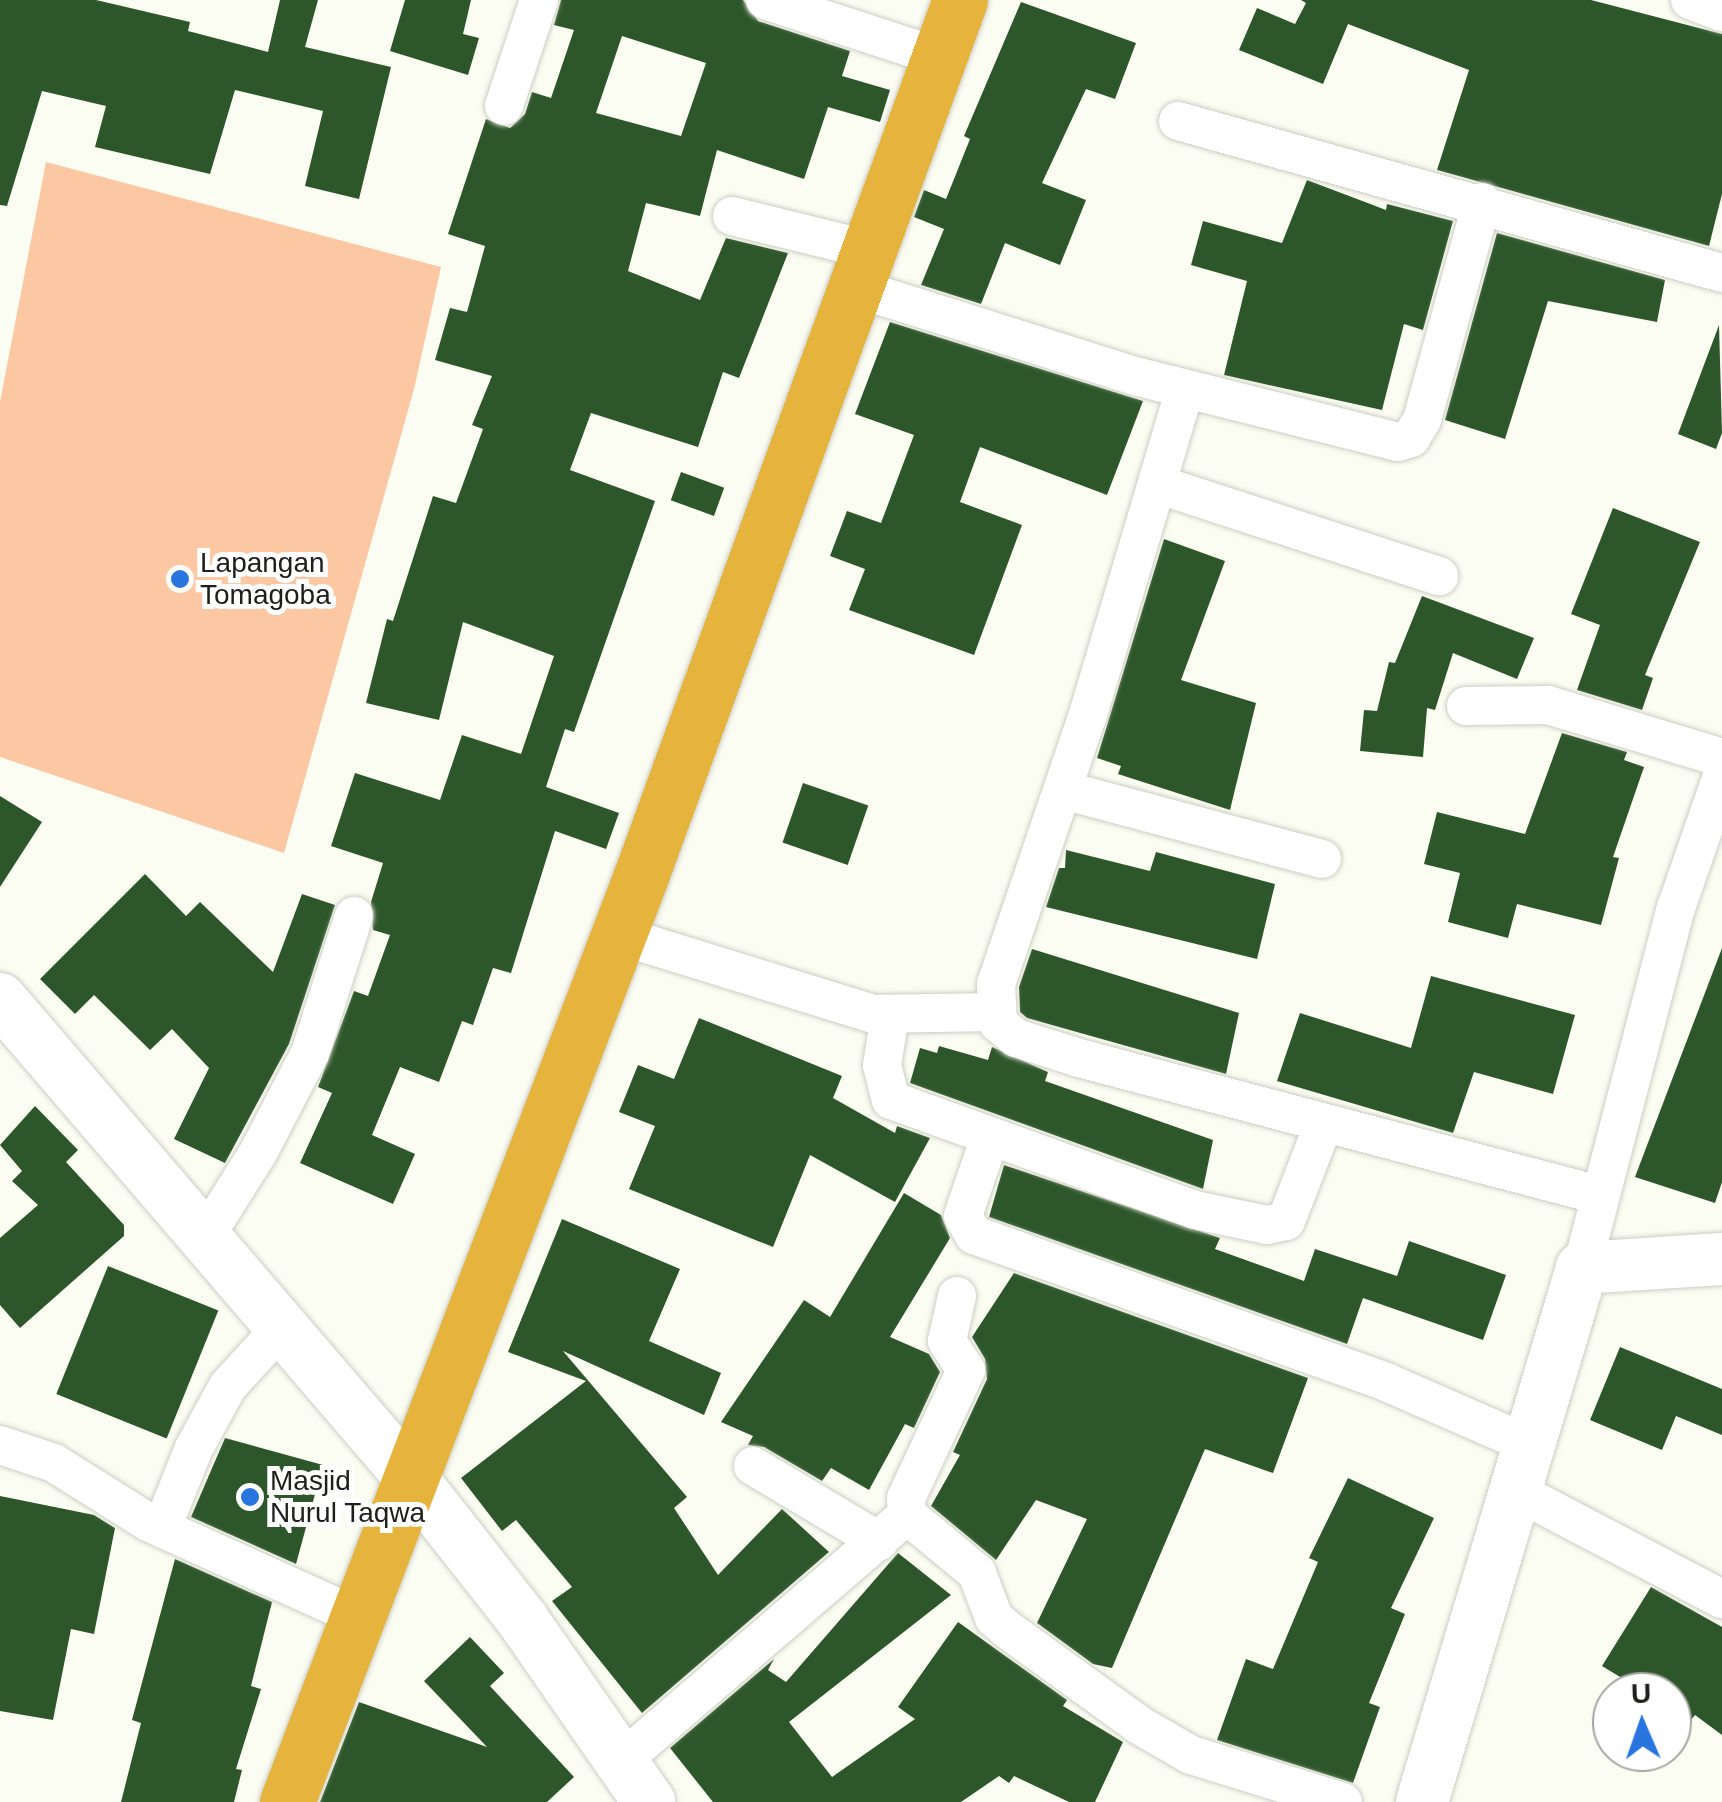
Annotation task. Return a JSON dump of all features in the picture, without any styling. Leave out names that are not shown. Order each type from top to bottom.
[{"type":"highway","points":[[287,1802],[361,1618],[618,934],[960,0]]},
{"type":"street","points":[[504,106],[539,0]]},
{"type":"street","points":[[765,0],[939,57]]},
{"type":"street","points":[[1690,0],[1722,12]]},
{"type":"street","points":[[1178,120],[1482,202],[1722,274]]},
{"type":"street","points":[[732,216],[1185,389],[1372,440],[1411,438],[1439,369],[1482,202]]},
{"type":"street","points":[[1185,389],[1063,790],[996,984],[998,1023],[1016,1038],[1599,1194]]},
{"type":"street","points":[[1156,484],[1439,576]]},
{"type":"street","points":[[1466,706],[1548,705],[1722,758]]},
{"type":"street","points":[[1422,1802],[1582,1268],[1676,908],[1722,776]]},
{"type":"street","points":[[1063,790],[1322,859]]},
{"type":"street","points":[[204,1236],[310,1052],[354,916]]},
{"type":"street","points":[[618,934],[890,1016],[995,1012]]},
{"type":"street","points":[[0,999],[412,1478],[522,1618],[634,1782],[908,1515]]},
{"type":"street","points":[[890,1016],[882,1065],[891,1100],[1196,1210],[1266,1225],[1286,1221],[1324,1123]]},
{"type":"street","points":[[990,1137],[963,1216],[974,1235],[1386,1382],[1722,1599]]},
{"type":"street","points":[[1582,1268],[1722,1259]]},
{"type":"street","points":[[958,1296],[947,1341],[966,1370],[906,1498],[908,1515],[977,1574],[994,1618],[1139,1725],[1190,1755],[1343,1802]]},
{"type":"street","points":[[162,1528],[194,1448],[228,1386],[282,1326]]},
{"type":"street","points":[[0,1445],[54,1463],[162,1528],[361,1618]]},
{"type":"street","points":[[753,1466],[880,1542]]},
{"type":"shaded area","name":"Lapangan Tomagoba","points":[[46,162],[441,267],[414,389],[284,853],[0,757],[0,402]]},
{"type":"building","points":[[0,0],[96,0],[190,22],[188,31],[268,52],[280,0],[318,0],[305,47],[391,67],[359,199],[305,186],[323,111],[235,90],[210,174],[95,147],[106,106],[42,91],[7,206],[0,205]]},
{"type":"building","points":[[405,0],[471,0],[463,34],[479,38],[468,75],[390,51]]},
{"type":"building","points":[[561,0],[743,0],[758,21],[850,51],[842,76],[890,90],[880,122],[828,107],[804,179],[717,150],[700,216],[646,203],[628,271],[700,300],[726,238],[788,253],[739,378],[723,372],[698,447],[591,413],[570,470],[655,501],[574,732],[565,729],[546,787],[619,813],[606,849],[555,831],[511,973],[493,968],[473,1025],[462,1021],[439,1082],[400,1067],[372,1135],[415,1154],[393,1204],[300,1163],[332,1093],[318,1087],[354,991],[368,996],[390,935],[373,930],[371,902],[383,863],[331,846],[355,773],[440,800],[462,735],[521,754],[554,656],[463,622],[439,720],[366,703],[387,619],[393,621],[433,496],[456,503],[483,429],[472,425],[492,376],[435,360],[450,308],[467,312],[485,246],[448,234],[486,119],[510,128],[525,114],[532,92],[551,98],[574,30],[554,25]],"holes":[[[622,36],[706,63],[681,136],[596,113]]]},
{"type":"building","points":[[1301,0],[1591,0],[1722,34],[1722,194],[1709,246],[1437,170],[1469,70],[1348,24],[1323,84],[1239,50],[1257,8],[1295,24],[1306,3]]},
{"type":"building","points":[[1021,2],[1136,43],[1115,99],[1086,89],[1042,183],[1086,200],[1060,265],[1005,243],[981,304],[921,285],[944,229],[914,217],[924,190],[946,199],[970,139],[964,136]]},
{"type":"building","points":[[1307,180],[1386,210],[1387,204],[1453,221],[1423,330],[1404,324],[1382,410],[1224,375],[1247,281],[1191,265],[1203,221],[1282,243]]},
{"type":"building","points":[[1497,233],[1665,280],[1657,322],[1548,301],[1505,439],[1445,420]]},
{"type":"building","points":[[890,322],[1143,401],[1107,495],[980,447],[960,502],[1022,525],[974,655],[849,610],[865,569],[830,556],[847,511],[881,523],[914,435],[855,414]]},
{"type":"building","points":[[1719,325],[1722,433],[1716,449],[1678,434]]},
{"type":"building","points":[[681,472],[724,488],[714,516],[671,500]]},
{"type":"building","points":[[1613,508],[1700,542],[1645,675],[1653,678],[1642,710],[1577,690],[1600,625],[1571,614]]},
{"type":"building","points":[[1164,539],[1225,561],[1181,680],[1256,703],[1230,810],[1118,774],[1121,766],[1097,758]]},
{"type":"building","points":[[1422,596],[1534,638],[1517,679],[1453,653],[1435,710],[1427,708],[1423,757],[1360,751],[1364,710],[1377,711],[1389,662],[1395,663]]},
{"type":"building","points":[[1562,733],[1627,752],[1624,760],[1644,767],[1613,857],[1619,858],[1601,925],[1517,904],[1508,938],[1448,922],[1460,873],[1424,864],[1437,812],[1525,834]]},
{"type":"building","points":[[803,783],[868,805],[848,865],[782,843]]},
{"type":"building","points":[[0,796],[42,822],[0,887]]},
{"type":"building","points":[[1066,850],[1150,871],[1156,852],[1275,884],[1257,959],[1046,907],[1059,868],[1065,868]]},
{"type":"building","points":[[145,874],[186,916],[200,902],[273,972],[302,894],[335,905],[289,1044],[225,1163],[174,1139],[209,1068],[172,1029],[150,1050],[94,995],[75,1014],[40,979]]},
{"type":"building","points":[[1722,948],[1722,1182],[1715,1203],[1635,1177]]},
{"type":"building","points":[[1032,949],[1239,1013],[1226,1074],[1027,1018],[1020,1012],[1019,987]]},
{"type":"building","points":[[1431,976],[1575,1015],[1553,1094],[1474,1072],[1453,1133],[1277,1081],[1300,1013],[1411,1048]]},
{"type":"building","points":[[699,1018],[842,1076],[833,1098],[895,1133],[897,1126],[930,1138],[895,1202],[810,1155],[773,1247],[629,1189],[655,1126],[619,1112],[638,1065],[674,1079]]},
{"type":"building","points":[[939,1046],[988,1060],[992,1047],[1048,1072],[1045,1081],[1213,1140],[1203,1189],[910,1083],[920,1048],[937,1053]]},
{"type":"building","points":[[35,1106],[78,1150],[66,1162],[124,1225],[124,1236],[20,1328],[0,1305],[0,1238],[38,1205],[12,1181],[22,1171],[0,1145]]},
{"type":"building","points":[[1004,1165],[1220,1238],[1215,1249],[1304,1281],[1315,1249],[1397,1276],[1409,1241],[1506,1275],[1483,1340],[1363,1298],[1347,1344],[989,1217]]},
{"type":"building","points":[[904,1193],[941,1215],[950,1238],[890,1337],[929,1354],[940,1372],[914,1428],[905,1424],[869,1490],[831,1468],[822,1481],[764,1447],[748,1445],[753,1436],[721,1422],[804,1300],[830,1317]]},
{"type":"building","points":[[562,1219],[680,1269],[649,1341],[721,1373],[704,1415],[563,1351],[687,1497],[674,1508],[718,1575],[782,1509],[829,1552],[642,1713],[552,1601],[572,1587],[516,1520],[502,1531],[461,1478],[586,1381],[508,1352]]},
{"type":"building","points":[[108,1266],[218,1311],[167,1439],[56,1394]]},
{"type":"building","points":[[1014,1273],[1308,1378],[1273,1473],[1205,1449],[1112,1668],[1093,1664],[1037,1623],[1087,1519],[1036,1500],[996,1560],[931,1506],[960,1455],[953,1452],[987,1379],[985,1359],[972,1337]]},
{"type":"building","points":[[1620,1347],[1722,1389],[1722,1435],[1676,1416],[1662,1450],[1590,1420]]},
{"type":"building","name":"Masjid Nurul Taqwa","points":[[225,1438],[323,1465],[296,1564],[191,1517]]},
{"type":"building","points":[[1348,1478],[1434,1518],[1391,1608],[1405,1614],[1369,1703],[1380,1707],[1353,1783],[1217,1740],[1246,1659],[1273,1669],[1318,1562],[1309,1558]]},
{"type":"building","points":[[0,1496],[94,1515],[115,1528],[94,1634],[71,1629],[53,1720],[0,1711]]},
{"type":"building","points":[[898,1553],[951,1595],[789,1722],[832,1777],[915,1719],[898,1707],[958,1622],[1067,1700],[1063,1706],[1123,1742],[1095,1802],[1069,1802],[1014,1776],[1009,1783],[999,1776],[961,1802],[713,1802],[670,1748],[774,1659],[768,1670],[786,1682]]},
{"type":"building","points":[[175,1559],[272,1602],[251,1686],[261,1689],[236,1769],[242,1770],[234,1802],[121,1802],[141,1723],[132,1720]]},
{"type":"building","points":[[1651,1587],[1722,1627],[1722,1735],[1695,1715],[1692,1719],[1692,1672],[1612,1672],[1602,1666]]},
{"type":"building","points":[[470,1637],[504,1673],[490,1686],[574,1777],[547,1802],[320,1802],[359,1702],[487,1747],[424,1681]]},
{"type":"place","name":"Lapangan Tomagoba","points":[[180,579]]},
{"type":"place","name":"Masjid Nurul Taqwa","points":[[250,1497]]}]
